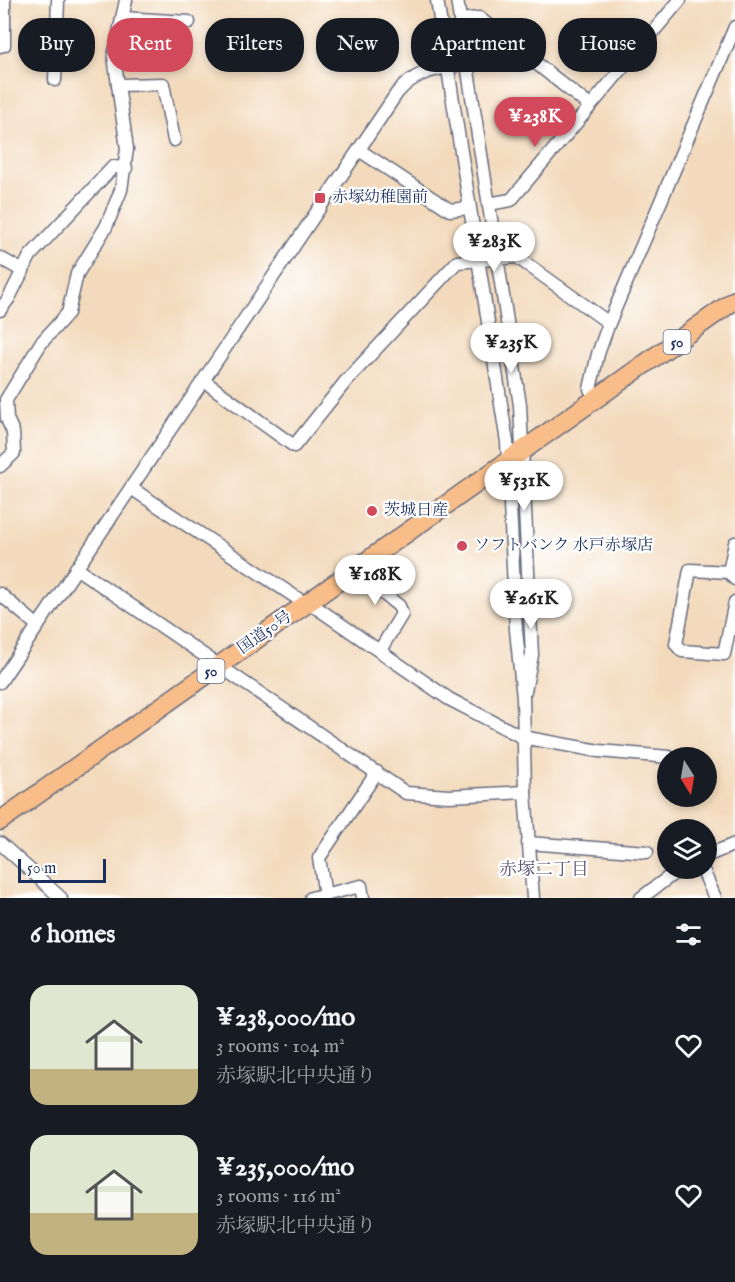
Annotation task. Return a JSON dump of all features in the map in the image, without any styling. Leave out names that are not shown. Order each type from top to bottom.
[{"type":"highway","name":"国道50号","points":[[0,821],[735,300]]},
{"type":"street","points":[[0,46],[4,45],[4,0]]},
{"type":"street","points":[[55,80],[58,0]]},
{"type":"street","points":[[122,18],[126,0]]},
{"type":"street","points":[[437,0],[440,18]]},
{"type":"street","points":[[457,0],[460,18]]},
{"type":"street","points":[[488,204],[511,200],[680,0]]},
{"type":"street","points":[[597,399],[590,389],[598,354],[609,323],[735,27]]},
{"type":"street","points":[[546,71],[590,106]]},
{"type":"street","points":[[0,466],[14,453],[13,432],[3,418],[6,400],[41,343],[68,314],[77,274],[106,227],[121,190],[127,149],[116,72]]},
{"type":"street","points":[[0,682],[358,150],[406,82],[423,72]]},
{"type":"street","points":[[448,72],[477,260],[514,457],[532,655],[523,698],[522,737],[533,898]]},
{"type":"street","points":[[467,72],[520,405],[514,457]]},
{"type":"street","points":[[118,84],[163,84],[174,140]]},
{"type":"street","points":[[358,150],[450,210],[469,208]]},
{"type":"street","points":[[0,310],[30,256],[113,167],[126,168]]},
{"type":"street","points":[[204,381],[294,446],[346,381],[457,262],[517,257],[609,323]]},
{"type":"street","points":[[0,258],[23,271]]},
{"type":"street","points":[[131,488],[306,604],[317,608],[449,699],[522,737],[599,751],[657,756]]},
{"type":"street","points":[[735,543],[732,576],[690,570],[676,644],[682,651],[724,654],[735,602]]},
{"type":"street","points":[[363,563],[375,587],[399,606],[402,614],[380,650]]},
{"type":"street","points":[[76,568],[406,793],[449,796],[525,792]]},
{"type":"street","points":[[0,594],[38,626]]},
{"type":"street","points":[[325,895],[319,858],[377,772]]},
{"type":"street","points":[[0,843],[61,898]]},
{"type":"street","points":[[528,843],[647,852]]},
{"type":"street","points":[[717,851],[735,844]]},
{"type":"street","points":[[641,898],[666,879]]},
{"type":"street","points":[[707,879],[715,898]]},
{"type":"street","points":[[311,898],[361,886],[363,898]]},
{"type":"place","name":"赤塚幼稚園前","points":[[320,198]]},
{"type":"place","name":"茨城日産","points":[[372,511]]},
{"type":"place","name":"ソフトバンク 水戸赤塚店","points":[[462,546]]},
{"type":"district","name":"赤塚二丁目","points":[[544,870]]}]
